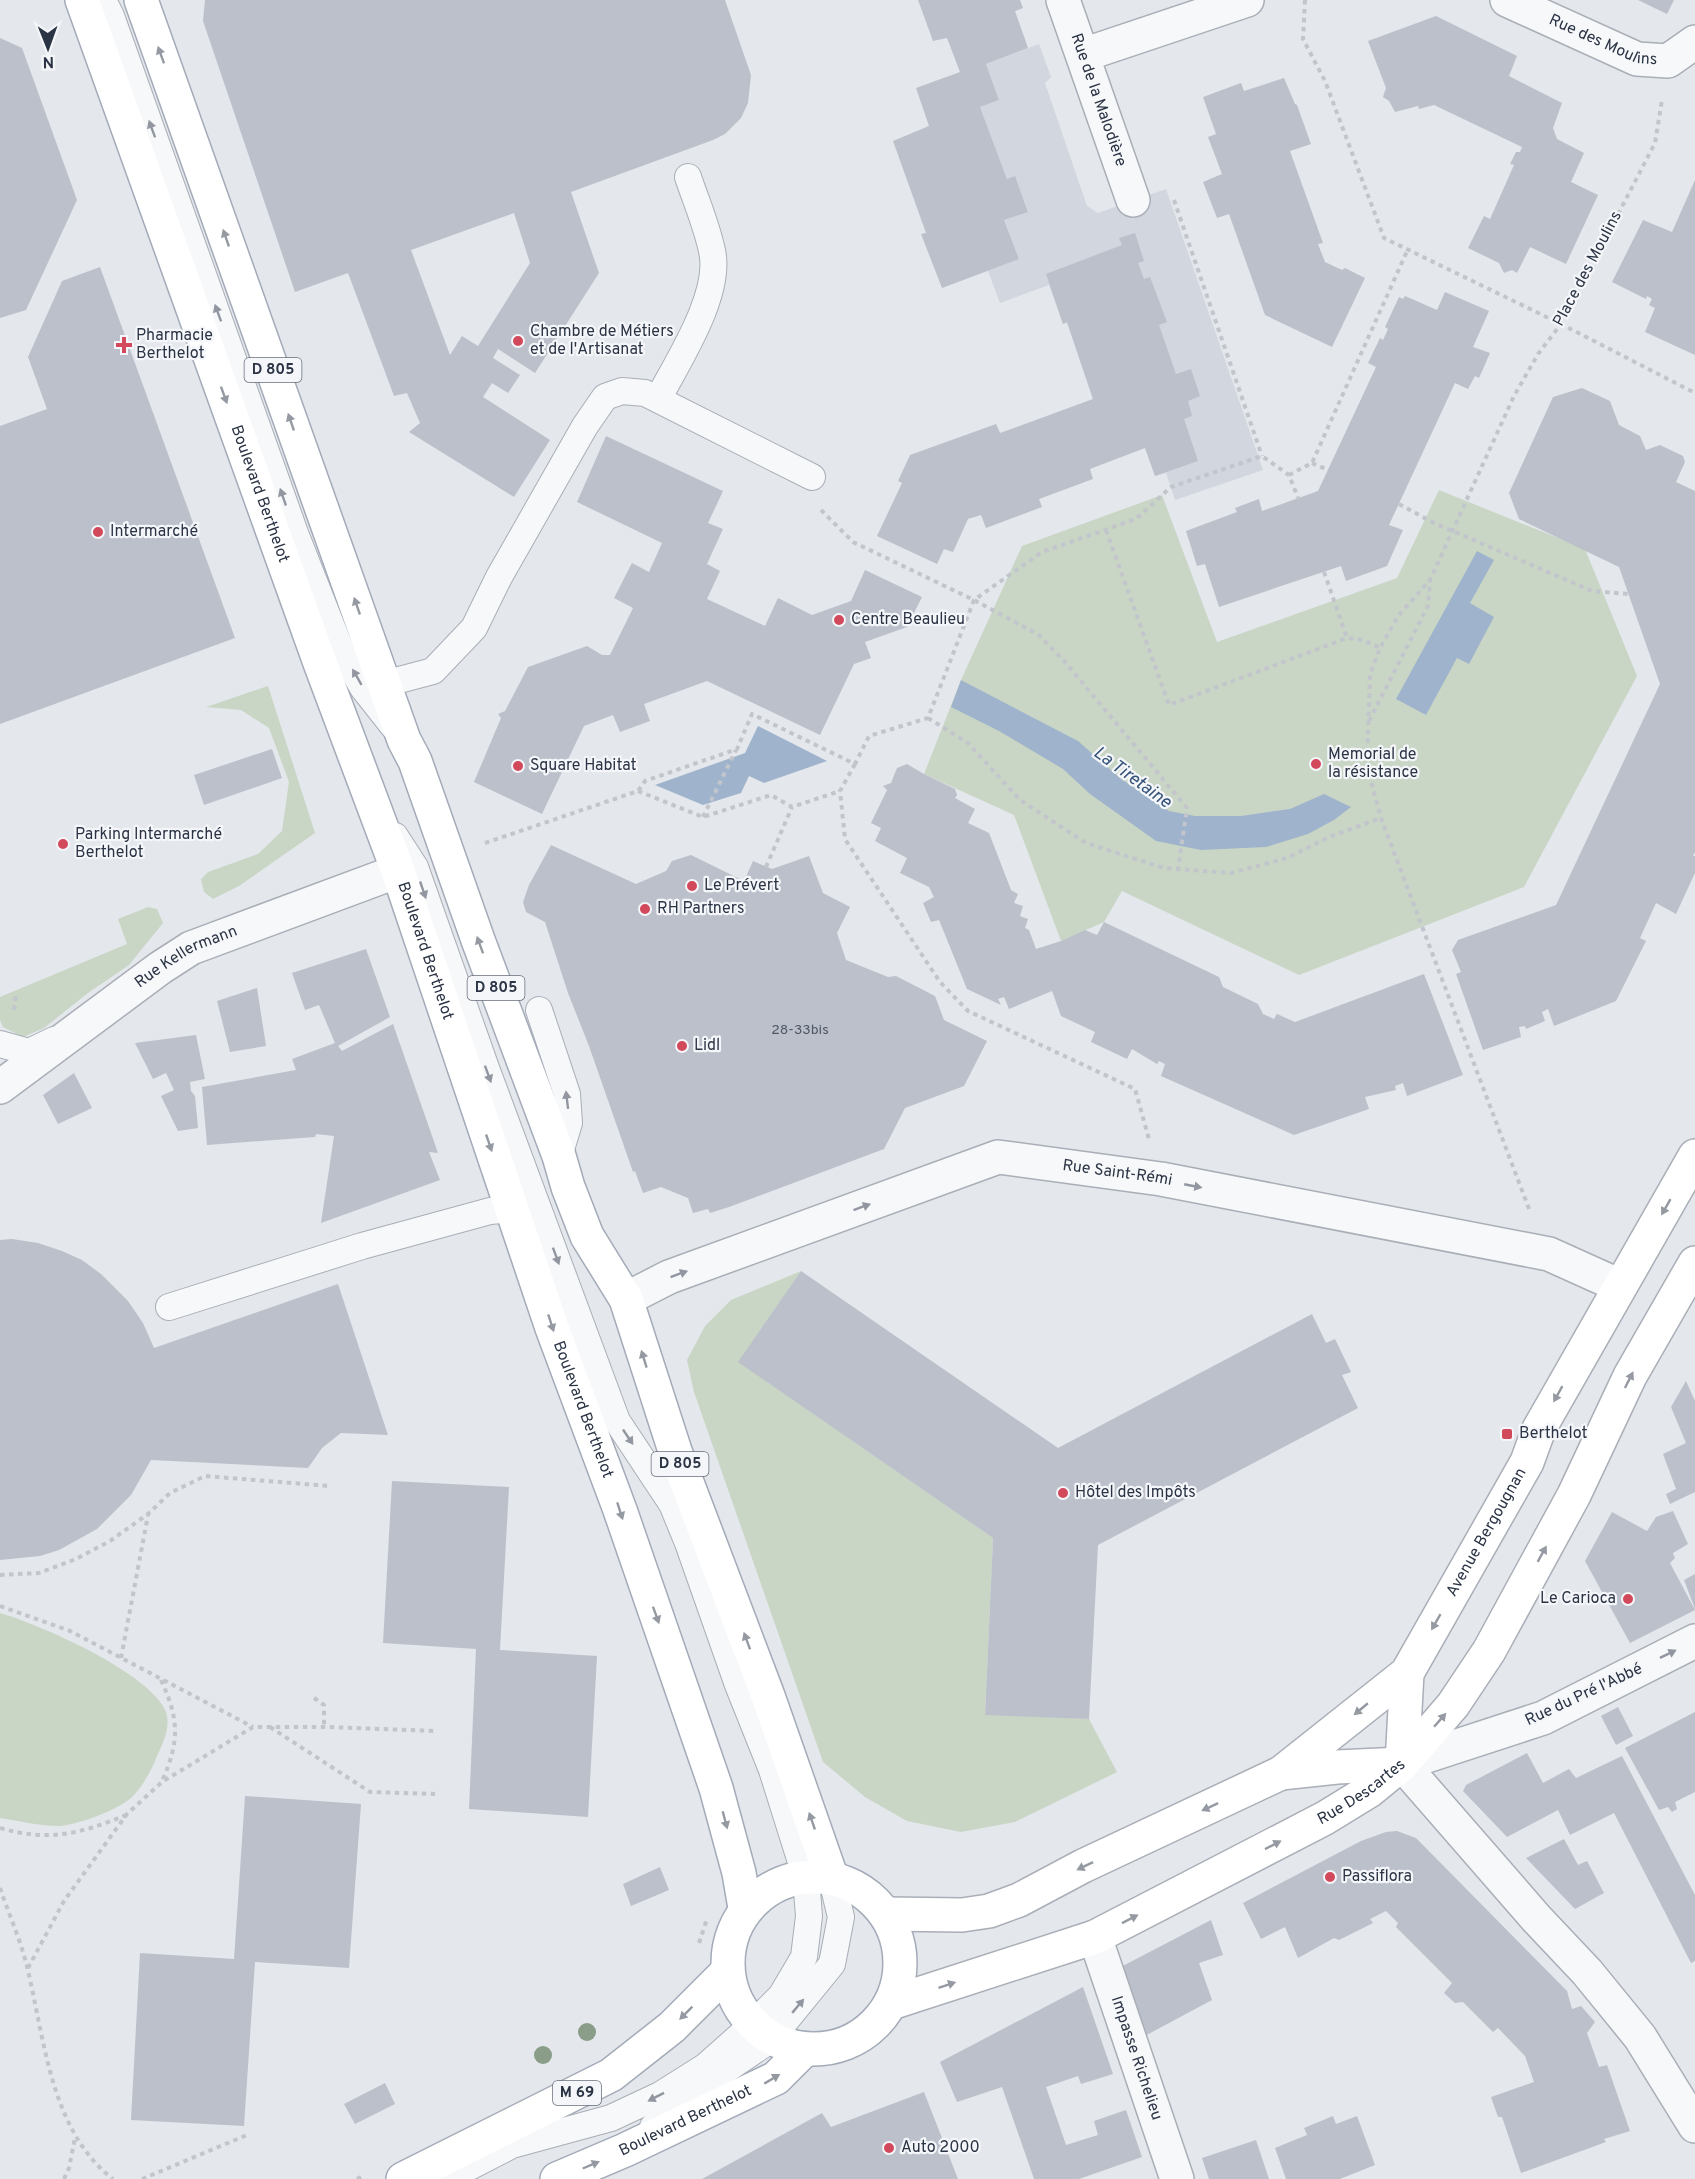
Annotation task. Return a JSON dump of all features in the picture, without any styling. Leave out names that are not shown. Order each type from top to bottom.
[{"type":"main road","name":"Boulevard Berthelot","points":[[82,0],[320,663],[398,871],[552,1328],[603,1462],[708,1764],[739,1873],[745,1908]]},
{"type":"main road","name":"Boulevard Berthelot","points":[[141,0],[404,740],[415,761],[568,1187],[587,1236],[626,1299],[675,1451],[759,1673],[818,1877]]},
{"type":"main road","name":"Avenue Bergougnan","points":[[1281,1773],[1407,1673],[1527,1462],[1539,1429],[1695,1156]]},
{"type":"main road","points":[[887,1914],[962,1915],[989,1911],[1019,1900],[1083,1866],[1281,1773],[1337,1767],[1402,1764],[1454,1705],[1489,1651],[1574,1495],[1630,1376],[1695,1263]]},
{"type":"main road","points":[[1402,1764],[1407,1673]]},
{"type":"main road","name":"Rue Descartes","points":[[891,2003],[1095,1937],[1325,1818],[1369,1791],[1402,1764]]},
{"type":"main road","points":[[818,1877],[853,1884],[872,1897],[887,1914],[897,1935],[901,1958],[899,1981],[891,2003],[879,2020],[864,2033],[846,2043],[825,2048],[805,2049],[761,2033],[733,1995],[727,1972],[730,1938],[745,1908],[763,1891],[818,1877]]},
{"type":"main road","name":"M 69","points":[[403,2179],[611,2075],[672,2027],[727,1972]]},
{"type":"main road","name":"Boulevard Berthelot","points":[[557,2179],[625,2150],[776,2078],[805,2049]]},
{"type":"street","name":"Rue de la Malodière","points":[[1064,0],[1133,200]]},
{"type":"street","points":[[1083,55],[1247,0]]},
{"type":"street","name":"Rue des Moulins","points":[[1507,0],[1637,59],[1668,62]]},
{"type":"street","points":[[1668,62],[1695,42]]},
{"type":"street","name":"Rue Kellermann","points":[[0,1087],[160,968],[191,948],[398,871]]},
{"type":"street","name":"Rue Saint-Rémi","points":[[626,1299],[669,1277],[998,1157],[1161,1179],[1549,1254],[1620,1286]]},
{"type":"street","name":"Rue du Pré l'Abbé","points":[[1402,1764],[1543,1718],[1695,1641]]},
{"type":"street","name":"Rue Descartes","points":[[1402,1764],[1528,1909],[1587,1972],[1640,2037],[1695,2126]]},
{"type":"street","name":"Impasse Richelieu","points":[[1095,1937],[1177,2179]]},
{"type":"lane","name":"Boulevard Berthelot","points":[[103,0],[111,16],[295,533],[341,650],[363,688],[404,740]]},
{"type":"lane","points":[[658,399],[704,310],[713,277],[713,253],[688,177]]},
{"type":"lane","points":[[384,684],[433,671],[474,628],[499,577],[585,426],[605,397],[621,391],[645,393],[812,477]]},
{"type":"lane","points":[[373,803],[415,867],[486,1068],[616,1421],[672,1504],[738,1685],[772,1770],[818,1877],[841,1917],[832,1964],[714,2078],[625,2150]]},
{"type":"lane","points":[[539,1010],[567,1094],[569,1123],[558,1156]]},
{"type":"lane","points":[[0,1044],[29,1052],[79,1029]]},
{"type":"lane","points":[[169,1306],[362,1246],[490,1211],[511,1209]]},
{"type":"lane","points":[[446,2179],[512,2145],[611,2118],[660,2095],[761,2033]]},
{"type":"path","points":[[1305,0],[1303,39],[1325,81],[1384,238],[1561,324],[1695,393]]},
{"type":"path","name":"Place des Moulins","points":[[1430,580],[1514,396],[1538,354],[1561,324],[1655,143],[1668,62]]},
{"type":"path","points":[[1174,200],[1262,456],[1289,475],[1298,498]]},
{"type":"path","points":[[1289,475],[1312,463],[1408,249]]},
{"type":"path","points":[[928,718],[974,600],[1042,552],[1136,519],[1171,487],[1262,456]]},
{"type":"path","points":[[1312,463],[1328,470]]},
{"type":"path","points":[[812,477],[815,505],[853,542],[974,600],[1038,635],[1065,662],[1187,808],[1178,869]]},
{"type":"path","points":[[1399,504],[1452,530],[1592,591],[1629,594]]},
{"type":"path","points":[[1106,530],[1170,705],[1347,638],[1364,640],[1380,648]]},
{"type":"path","points":[[1324,572],[1347,638]]},
{"type":"path","points":[[1430,580],[1398,616],[1380,648],[1370,674],[1367,766],[1381,818],[1534,1221],[1549,1254]]},
{"type":"path","points":[[1368,722],[1428,606],[1430,580]]},
{"type":"path","points":[[703,817],[752,714],[855,764]]},
{"type":"path","points":[[1161,1179],[1135,1089],[968,1011],[940,982],[845,839],[840,791],[869,736],[928,718],[968,743],[1020,800],[1086,843],[1164,868],[1231,873],[1287,858],[1329,837],[1381,818]]},
{"type":"path","points":[[482,844],[638,790],[645,781],[736,749]]},
{"type":"path","points":[[638,790],[703,817],[771,795],[792,807]]},
{"type":"path","points":[[766,867],[792,807],[840,791]]},
{"type":"path","points":[[0,1575],[39,1573],[76,1559],[110,1541],[148,1514],[170,1493],[205,1476],[329,1486]]},
{"type":"path","points":[[121,1658],[148,1514]]},
{"type":"path","points":[[0,1606],[70,1631],[253,1727],[436,1731]]},
{"type":"path","points":[[161,1679],[171,1702],[175,1719],[176,1741],[171,1762],[162,1782]]},
{"type":"path","points":[[314,1698],[324,1705],[324,1727]]},
{"type":"path","points":[[28,1968],[64,1901],[127,1814],[162,1782],[253,1727]]},
{"type":"path","points":[[270,1727],[370,1792],[435,1794]]},
{"type":"path","points":[[0,1828],[20,1833],[57,1836],[101,1826],[127,1814]]},
{"type":"path","points":[[0,1888],[28,1968],[39,2026],[58,2098],[76,2137],[102,2170],[113,2179]]},
{"type":"path","points":[[142,2179],[247,2135]]},
{"type":"path","points":[[64,2179],[69,2169],[76,2137]]},
{"type":"shaded area","points":[[1039,44],[1051,77],[1045,83],[1087,206],[1098,213],[1166,189],[1263,470],[1175,500],[1166,473],[1155,476],[1125,389],[1093,399],[1067,323],[1063,324],[1049,285],[1000,303],[988,271],[1019,259],[1004,220],[1028,211],[1015,177],[1007,179],[980,107],[999,100],[986,64]]},
{"type":"green space","points":[[1439,490],[1585,549],[1637,676],[1524,887],[1299,975],[1122,891],[1104,922],[1061,941],[1014,815],[924,774],[961,680],[1022,546],[1162,495],[1217,642],[1397,578]]},
{"type":"green space","points":[[268,686],[315,833],[239,886],[213,899],[204,892],[201,879],[208,872],[258,854],[282,831],[289,782],[269,728],[241,710],[206,707]]},
{"type":"green space","points":[[148,907],[157,909],[163,923],[129,965],[88,993],[44,1028],[23,1037],[3,1027],[0,1020],[0,997],[127,944],[118,919]]},
{"type":"green space","points":[[801,1271],[739,1362],[993,1538],[985,1714],[1089,1719],[1117,1772],[1015,1822],[961,1832],[907,1821],[865,1797],[823,1762],[694,1392],[687,1360],[705,1326],[731,1300]]},
{"type":"green space","points":[[0,1613],[66,1639],[117,1666],[156,1697],[166,1712],[168,1723],[166,1735],[155,1761],[138,1791],[120,1806],[87,1819],[59,1826],[0,1818]]},
{"type":"water","points":[[1477,551],[1494,560],[1470,603],[1494,617],[1469,664],[1457,658],[1426,715],[1396,699]]},
{"type":"water","points":[[961,680],[1078,741],[1121,779],[1169,811],[1195,816],[1241,816],[1290,809],[1324,794],[1351,807],[1334,820],[1308,834],[1266,847],[1201,850],[1156,841],[1090,794],[1063,769],[999,731],[951,707]]},
{"type":"water","points":[[758,726],[827,761],[764,783],[749,776],[741,793],[703,805],[655,785],[745,753]]},
{"type":"building","points":[[205,0],[725,0],[751,75],[748,103],[741,118],[725,134],[713,140],[571,192],[599,273],[535,373],[498,349],[493,358],[520,375],[508,393],[492,383],[483,397],[550,440],[514,497],[409,432],[420,423],[407,393],[394,396],[348,273],[295,292],[203,21]],"holes":[[[514,213],[530,263],[478,346],[462,336],[450,355],[411,250]]]},
{"type":"building","points":[[918,0],[1020,0],[1023,8],[1015,11],[1028,48],[986,64],[999,100],[980,107],[1007,179],[1015,176],[1028,212],[1004,220],[1019,259],[942,288],[921,234],[926,233],[893,141],[929,126],[916,88],[960,72],[947,38],[933,41]]},
{"type":"building","points":[[1638,0],[1674,0],[1667,14]]},
{"type":"building","points":[[1436,16],[1517,56],[1509,76],[1562,103],[1553,128],[1557,139],[1584,153],[1571,182],[1598,195],[1566,264],[1530,247],[1517,273],[1512,270],[1504,273],[1499,263],[1468,248],[1484,216],[1490,219],[1514,165],[1510,164],[1516,152],[1520,152],[1522,147],[1434,105],[1419,109],[1418,106],[1395,112],[1389,101],[1383,97],[1386,88],[1368,41]]},
{"type":"building","points":[[0,38],[22,48],[77,200],[26,310],[0,318]]},
{"type":"building","points":[[1284,78],[1297,105],[1311,144],[1290,151],[1323,243],[1318,244],[1325,262],[1342,270],[1345,268],[1365,278],[1332,347],[1265,315],[1229,214],[1217,218],[1203,182],[1222,174],[1208,137],[1216,134],[1203,97],[1241,83],[1244,91]]},
{"type":"building","points":[[1695,180],[1695,355],[1645,332],[1655,308],[1649,305],[1652,299],[1647,296],[1646,299],[1612,282],[1643,220],[1672,232]]},
{"type":"building","points":[[1135,233],[1144,261],[1138,263],[1144,279],[1150,277],[1167,322],[1159,325],[1176,374],[1191,369],[1200,396],[1188,401],[1192,416],[1184,419],[1198,461],[1155,476],[1145,448],[1090,469],[1093,479],[1039,499],[1042,507],[986,528],[981,515],[968,519],[953,552],[944,549],[937,564],[877,536],[902,483],[898,481],[910,455],[996,424],[1000,433],[1093,399],[1067,322],[1063,324],[1046,274],[1122,245],[1119,238]]},
{"type":"building","name":"Intermarché","points":[[100,267],[235,638],[0,724],[0,426],[47,409],[28,357],[62,281]]},
{"type":"building","points":[[1445,292],[1489,311],[1473,347],[1490,353],[1479,378],[1475,376],[1468,389],[1455,383],[1389,525],[1403,530],[1387,566],[1346,581],[1341,566],[1219,607],[1205,564],[1197,566],[1186,531],[1237,512],[1235,508],[1259,499],[1262,511],[1318,491],[1376,367],[1368,363],[1380,338],[1383,340],[1388,329],[1385,327],[1399,297],[1403,299],[1405,296],[1437,310]]},
{"type":"building","points":[[1582,388],[1610,401],[1619,425],[1640,436],[1646,450],[1660,445],[1683,456],[1685,462],[1676,482],[1695,491],[1695,852],[1693,856],[1695,856],[1695,873],[1676,914],[1656,903],[1640,938],[1646,941],[1616,1001],[1554,1026],[1548,1009],[1542,1012],[1545,1021],[1526,1029],[1525,1026],[1519,1027],[1521,1037],[1483,1050],[1456,974],[1461,972],[1452,950],[1458,940],[1556,905],[1660,684],[1619,567],[1519,519],[1509,493],[1553,397]]},
{"type":"building","name":"Centre Beaulieu","points":[[606,436],[723,491],[708,523],[723,529],[707,564],[720,571],[707,599],[765,626],[778,598],[812,615],[851,601],[865,570],[922,597],[907,627],[865,642],[871,658],[854,664],[820,735],[707,681],[644,704],[650,721],[620,732],[613,715],[584,726],[542,814],[474,782],[501,718],[498,714],[505,711],[528,667],[587,646],[602,655],[610,655],[633,608],[614,598],[632,563],[649,572],[662,543],[577,502]]},
{"type":"building","points":[[272,749],[282,778],[204,805],[194,775]]},
{"type":"building","points":[[907,764],[955,789],[957,795],[955,798],[975,809],[968,823],[989,833],[1011,890],[1018,894],[1014,903],[1023,906],[1020,916],[1028,919],[1025,928],[1029,930],[1036,949],[1085,930],[1097,935],[1104,922],[1219,977],[1223,987],[1258,1004],[1263,1014],[1274,1019],[1277,1014],[1295,1022],[1424,974],[1463,1075],[1407,1096],[1403,1083],[1395,1086],[1396,1090],[1365,1097],[1369,1109],[1294,1135],[1161,1076],[1165,1064],[1159,1061],[1157,1064],[1132,1049],[1127,1059],[1091,1042],[1095,1032],[1061,1016],[1052,991],[1009,1009],[1004,997],[998,999],[1001,1005],[967,989],[939,920],[931,922],[923,903],[934,897],[929,887],[900,873],[907,858],[875,841],[881,828],[871,823],[887,790],[883,786],[891,783],[897,768]]},
{"type":"building","points":[[551,845],[636,884],[666,871],[672,861],[691,855],[744,881],[753,861],[772,869],[809,856],[823,893],[850,907],[837,933],[846,960],[888,977],[896,976],[935,996],[944,1020],[987,1041],[964,1086],[905,1108],[884,1149],[729,1207],[710,1213],[708,1209],[693,1213],[688,1198],[661,1187],[643,1193],[635,1171],[633,1172],[568,993],[545,922],[526,912],[523,902],[529,885]]},
{"type":"building","points":[[366,949],[390,1017],[338,1046],[342,1051],[393,1024],[438,1153],[429,1152],[440,1180],[321,1223],[334,1136],[316,1134],[315,1137],[207,1145],[202,1087],[296,1070],[292,1059],[335,1043],[319,1005],[305,1010],[292,973]]},
{"type":"building","points":[[257,988],[266,1046],[230,1052],[217,1001]]},
{"type":"building","points":[[196,1035],[205,1079],[190,1082],[191,1091],[195,1096],[198,1128],[178,1131],[161,1096],[174,1090],[166,1073],[153,1079],[135,1043]]},
{"type":"building","points":[[74,1073],[92,1108],[58,1124],[43,1095]]},
{"type":"building","points":[[12,1239],[38,1243],[62,1251],[82,1260],[101,1274],[128,1301],[143,1323],[154,1348],[338,1284],[388,1435],[341,1433],[322,1448],[308,1468],[151,1460],[131,1495],[97,1529],[59,1550],[40,1556],[0,1560],[0,1240]]},
{"type":"building","name":"Hôtel des Impôts","points":[[801,1271],[1058,1448],[1312,1314],[1326,1343],[1335,1339],[1351,1372],[1342,1375],[1358,1408],[1098,1545],[1089,1719],[985,1715],[993,1538],[738,1362]]},
{"type":"building","points":[[1686,1381],[1695,1401],[1695,1492],[1670,1504],[1666,1494],[1676,1489],[1663,1454],[1686,1443],[1671,1407]]},
{"type":"building","points":[[392,1481],[509,1487],[500,1650],[597,1656],[588,1817],[469,1809],[476,1649],[383,1643]]},
{"type":"building","points":[[1673,1511],[1688,1544],[1673,1553],[1675,1558],[1670,1563],[1695,1610],[1630,1643],[1585,1561],[1612,1512],[1647,1531],[1656,1517]]},
{"type":"building","points":[[1695,1574],[1695,1609],[1684,1580]]},
{"type":"building","points":[[1618,1707],[1633,1736],[1616,1745],[1601,1716]]},
{"type":"building","points":[[1695,1712],[1695,1792],[1675,1802],[1677,1809],[1672,1812],[1668,1807],[1659,1810],[1625,1748]]},
{"type":"building","points":[[1527,1753],[1543,1783],[1569,1769],[1576,1778],[1622,1756],[1695,1895],[1695,1961],[1691,1963],[1614,1813],[1570,1835],[1558,1810],[1507,1837],[1463,1791],[1466,1785]]},
{"type":"building","points":[[245,1796],[361,1804],[349,1968],[255,1962],[244,2126],[131,2120],[140,1953],[234,1959]]},
{"type":"building","points":[[1397,1831],[1416,1838],[1567,1991],[1572,2009],[1581,2006],[1595,2022],[1587,2033],[1599,2067],[1607,2065],[1630,2131],[1604,2139],[1606,2142],[1521,2173],[1502,2117],[1498,2117],[1491,2097],[1534,2082],[1525,2056],[1498,2028],[1493,2032],[1463,2002],[1455,2003],[1444,1993],[1452,1983],[1396,1927],[1398,1923],[1386,1911],[1370,1919],[1373,1923],[1339,1940],[1334,1938],[1298,1958],[1285,1927],[1261,1939],[1243,1903],[1361,1841],[1386,1832]]},
{"type":"building","points":[[1564,1839],[1578,1865],[1587,1861],[1604,1893],[1575,1909],[1526,1858]]},
{"type":"building","points":[[660,1867],[669,1890],[631,1906],[623,1884]]},
{"type":"building","points":[[1211,1920],[1223,1955],[1199,1963],[1212,2000],[1141,2038],[1115,1970]]},
{"type":"building","points":[[1083,1987],[1113,2074],[1081,2084],[1078,2076],[1046,2087],[1066,2145],[1098,2135],[1094,2121],[1126,2110],[1142,2157],[1079,2179],[1034,2179],[1002,2087],[957,2102],[940,2062]]},
{"type":"building","points":[[385,2083],[395,2104],[355,2124],[344,2104]]},
{"type":"building","points":[[924,2092],[958,2179],[702,2179],[822,2113],[831,2127]]},
{"type":"building","points":[[1333,2116],[1336,2124],[1357,2116],[1375,2165],[1340,2179],[1286,2179],[1275,2148],[1307,2135],[1304,2128]]},
{"type":"building","points":[[1256,2140],[1269,2179],[1209,2179],[1202,2158]]},
{"type":"place","name":"Chambre de Métiers et de l'Artisanat","points":[[518,341]]},
{"type":"place","name":"Pharmacie Berthelot","points":[[124,345]]},
{"type":"place","name":"Intermarché","points":[[98,532]]},
{"type":"place","name":"Centre Beaulieu","points":[[839,620]]},
{"type":"place","name":"Memorial de la résistance","points":[[1316,764]]},
{"type":"place","name":"Square Habitat","points":[[518,766]]},
{"type":"place","name":"Parking Intermarché Berthelot","points":[[63,844]]},
{"type":"place","name":"Le Prévert","points":[[692,886]]},
{"type":"place","name":"RH Partners","points":[[645,909]]},
{"type":"place","name":"Lidl","points":[[682,1046]]},
{"type":"place","name":"Berthelot","points":[[1507,1434]]},
{"type":"place","name":"Hôtel des Impôts","points":[[1063,1493]]},
{"type":"place","name":"Le Carioca","points":[[1628,1599]]},
{"type":"place","name":"Passiflora","points":[[1330,1877]]},
{"type":"place","name":"Auto 2000","points":[[889,2148]]},
{"type":"water label","name":"La Tiretaine","points":[[1132,778]]}]
